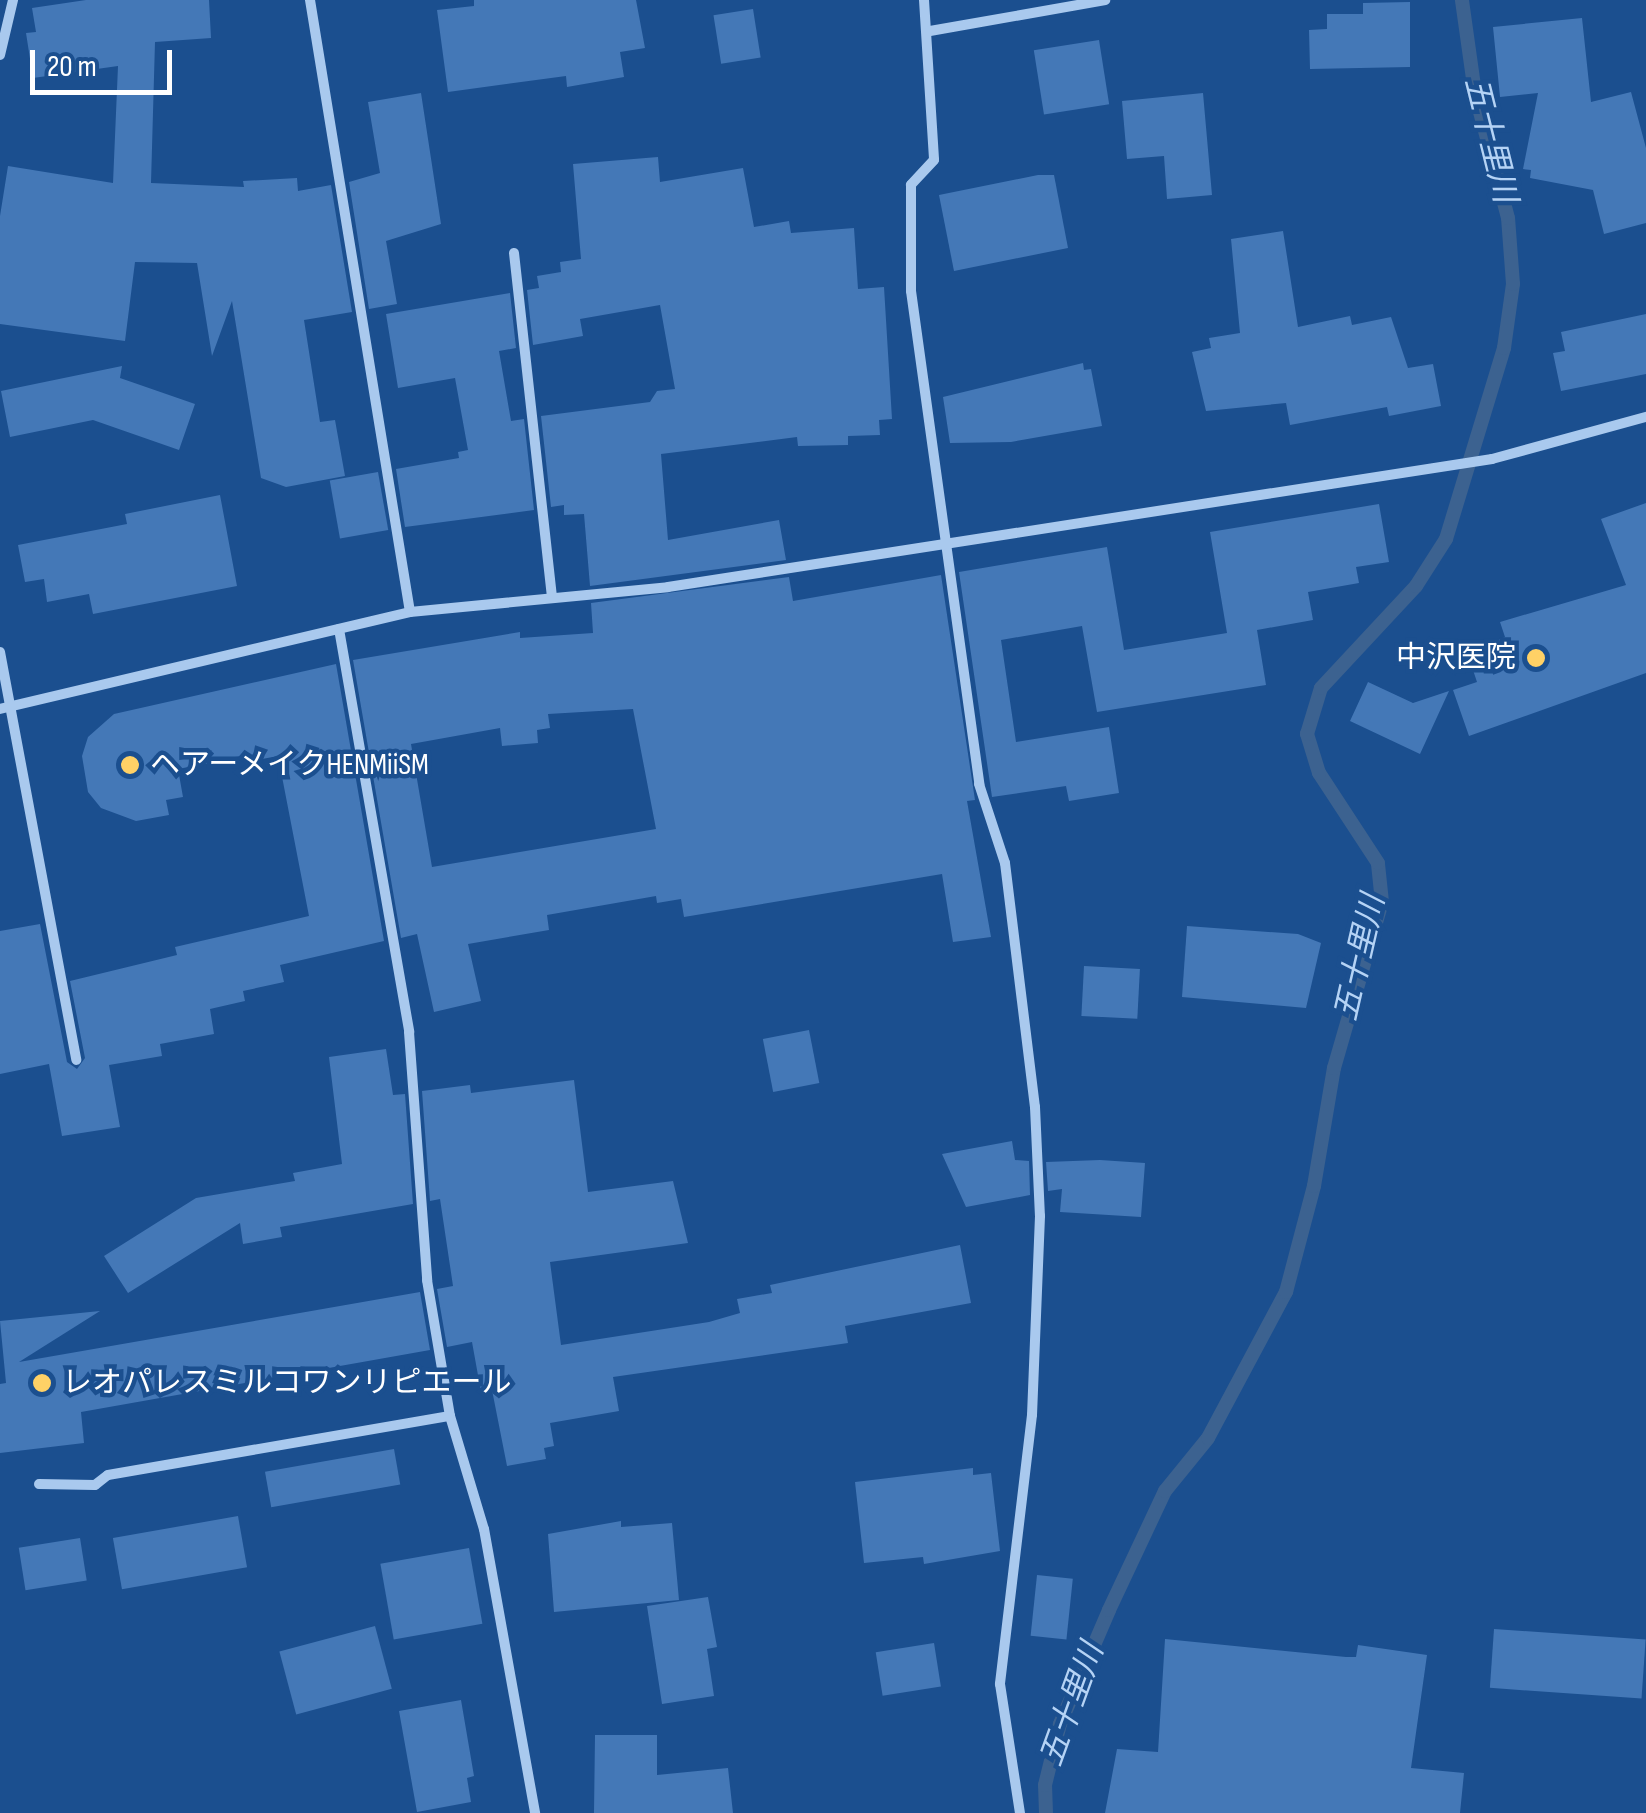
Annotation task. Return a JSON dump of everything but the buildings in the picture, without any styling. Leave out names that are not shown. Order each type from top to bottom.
[{"type":"street","points":[[0,54],[12,0]]},
{"type":"street","points":[[310,0],[410,612]]},
{"type":"street","points":[[924,0],[930,31],[934,160],[911,185],[911,291],[942,543],[979,784],[1006,863],[1035,1107],[1040,1216],[1032,1415],[1000,1684],[1020,1813]]},
{"type":"street","points":[[930,31],[1104,0]]},
{"type":"street","points":[[514,253],[552,595]]},
{"type":"street","points":[[5,707],[410,612],[552,595],[668,588],[1492,459],[1646,416]]},
{"type":"street","points":[[339,629],[409,1032],[427,1280],[450,1416],[484,1529],[535,1813]]},
{"type":"street","points":[[0,652],[5,707],[76,1060]]},
{"type":"street","points":[[39,1484],[95,1485],[108,1475],[450,1416]]},
{"type":"waterway","name":"五十里川","points":[[1046,1813],[1045,1785],[1060,1724],[1109,1610],[1165,1491],[1208,1438],[1286,1292],[1314,1186],[1334,1068],[1382,902],[1378,863],[1319,773],[1307,734],[1321,688],[1416,586],[1446,539],[1504,348],[1513,284],[1508,218],[1475,93],[1462,0]]},
{"type":"place","name":"中沢医院","points":[[1536,658]]},
{"type":"place","name":"ヘアーメイクHENMiiSM","points":[[130,765]]},
{"type":"place","name":"レオパレスミルコワンリピエール","points":[[42,1383]]}]
